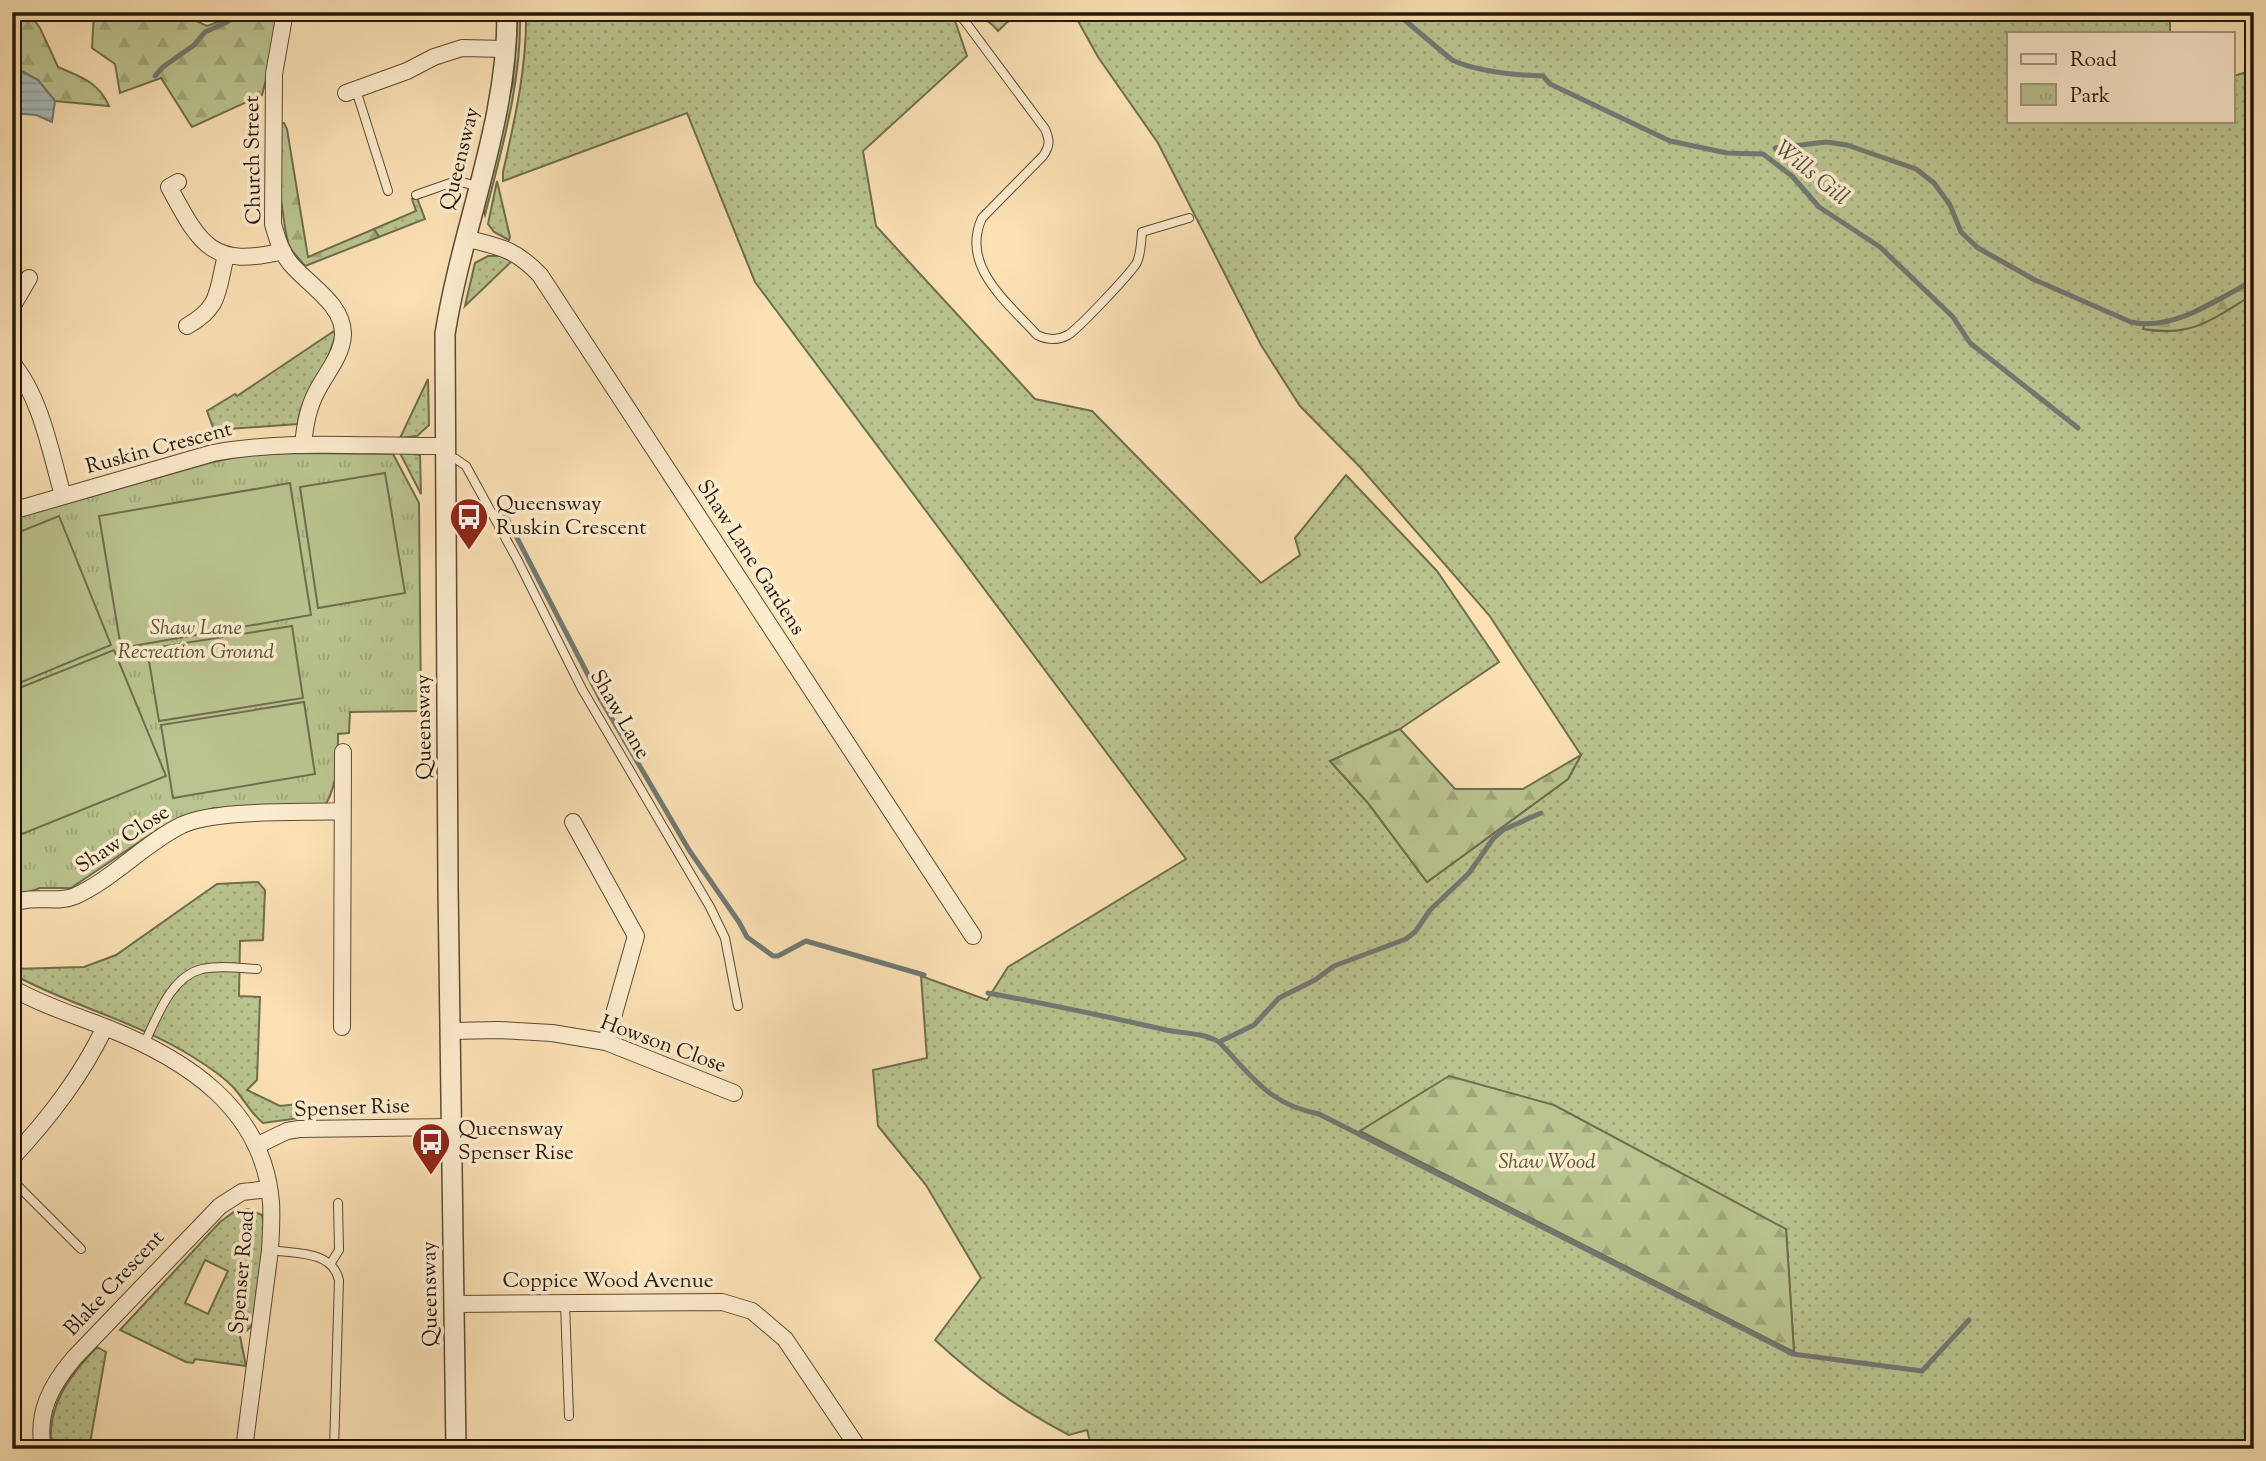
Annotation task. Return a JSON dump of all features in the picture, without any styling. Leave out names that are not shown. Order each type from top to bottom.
[{"type":"street","name":"Church Street","points":[[285,12],[274,74],[273,224],[289,262],[328,301],[339,317],[343,335],[338,353],[307,412],[303,445]]},
{"type":"street","name":"Queensway","points":[[456,1449],[444,334],[500,94],[506,49],[507,12]]},
{"type":"street","points":[[351,91],[462,48],[506,49]]},
{"type":"street","points":[[178,182],[169,187],[194,232],[211,249],[226,256],[248,257],[283,251]]},
{"type":"street","name":"Shaw Lane Gardens","points":[[465,238],[498,246],[522,256],[540,275],[973,936]]},
{"type":"street","points":[[187,326],[204,317],[214,304],[226,256]]},
{"type":"street","points":[[12,307],[29,278]]},
{"type":"street","points":[[12,363],[22,374],[33,396],[63,496]]},
{"type":"street","name":"Ruskin Crescent","points":[[12,511],[213,453],[237,449],[303,445],[445,451]]},
{"type":"street","points":[[342,1027],[343,752]]},
{"type":"street","name":"Shaw Close","points":[[12,904],[32,898],[74,897],[181,826],[199,819],[341,811]]},
{"type":"street","points":[[573,822],[636,936],[606,1042]]},
{"type":"street","name":"Spenser Road","points":[[12,988],[59,1011],[144,1044],[188,1069],[214,1087],[232,1106],[256,1146],[269,1189],[270,1250],[244,1449]]},
{"type":"street","points":[[12,1158],[40,1128],[78,1078],[105,1027]]},
{"type":"street","name":"Howson Close","points":[[451,1031],[552,1033],[606,1042],[734,1093]]},
{"type":"street","name":"Spenser Rise","points":[[256,1146],[299,1129],[452,1127]]},
{"type":"street","name":"Blake Crescent","points":[[43,1449],[41,1423],[47,1397],[60,1375],[219,1206],[242,1192],[269,1189]]},
{"type":"street","name":"Coppice Wood Avenue","points":[[454,1304],[723,1302],[752,1311],[785,1339],[859,1449]]},
{"type":"lane","points":[[958,12],[1049,138],[1049,147],[1043,156],[982,218],[977,228],[975,245],[978,262],[987,279],[1037,335],[1055,340],[1067,336],[1137,263],[1142,232],[1189,218]]},
{"type":"lane","points":[[351,91],[388,191]]},
{"type":"lane","points":[[416,195],[456,181],[478,186]]},
{"type":"lane","name":"Shaw Lane","points":[[445,451],[466,466],[518,561],[582,689],[710,907],[725,938],[738,1006]]},
{"type":"lane","points":[[144,1044],[164,1003],[175,987],[189,975],[202,969],[214,968],[257,970]]},
{"type":"lane","points":[[12,1180],[80,1250]]},
{"type":"lane","points":[[331,1263],[339,1250],[338,1203]]},
{"type":"lane","points":[[270,1250],[320,1257],[337,1270],[340,1280],[334,1449]]},
{"type":"lane","points":[[565,1303],[569,1416]]},
{"type":"green space","points":[[12,12],[28,12],[40,28],[58,67],[94,85],[109,106],[55,101],[38,80],[12,66]]},
{"type":"green space","points":[[94,12],[176,12],[207,26],[224,20],[227,12],[278,12],[262,95],[192,127],[161,78],[120,93],[115,64],[92,48]]},
{"type":"green space","points":[[518,12],[520,38],[514,89],[485,215],[483,208],[513,82]]},
{"type":"green space","points":[[526,12],[952,12],[967,56],[863,151],[876,226],[1035,399],[1092,411],[1261,583],[1300,555],[1295,538],[1346,475],[1437,571],[1499,662],[1400,729],[1330,761],[1368,803],[1427,882],[1568,779],[1581,755],[1489,615],[1360,467],[1300,406],[1261,345],[1158,143],[1098,57],[1073,12],[2170,12],[2170,32],[2007,32],[2007,122],[2234,122],[2234,76],[2254,70],[2254,280],[2180,318],[2144,325],[2144,329],[2175,331],[2202,324],[2254,294],[2254,1449],[1099,1449],[1091,1445],[1087,1430],[1069,1435],[1015,1403],[967,1368],[935,1340],[981,1278],[926,1185],[878,1126],[873,1070],[927,1058],[921,976],[987,1000],[1008,967],[1186,859],[755,282],[687,113],[503,181],[525,53]],"holes":[[[1361,1132],[1786,1229],[1794,1352],[1760,1333]]]},
{"type":"green space","points":[[967,12],[1018,12],[998,31],[989,22]]},
{"type":"green space","points":[[284,123],[308,257],[374,229],[379,237],[305,266],[289,247],[281,199],[280,124]]},
{"type":"green space","points":[[497,181],[509,240],[494,232],[488,224]]},
{"type":"green space","points":[[417,198],[425,219],[379,237],[374,229],[416,211],[412,199]]},
{"type":"green space","points":[[488,256],[504,256],[512,261],[465,306],[475,263]]},
{"type":"green space","points":[[2254,280],[2254,294],[2202,324],[2176,330],[2143,329],[2144,325],[2180,318]]},
{"type":"green space","points":[[337,329],[327,359],[302,405],[298,424],[214,430],[207,411],[235,394],[237,396]]},
{"type":"green space","points":[[428,379],[429,425],[417,436],[400,438]]},
{"type":"green space","points":[[401,452],[420,455],[421,494],[401,455]]},
{"type":"green space","name":"Shaw Lane Recreation Ground","points":[[393,454],[419,503],[421,711],[350,712],[349,733],[338,734],[335,780],[325,806],[214,808],[179,820],[148,836],[71,888],[40,888],[12,898],[12,519],[209,463],[246,455]]},
{"type":"green space","points":[[385,473],[405,593],[318,608],[300,487]]},
{"type":"green space","points":[[290,483],[311,615],[121,648],[99,516]]},
{"type":"green space","points":[[59,516],[111,645],[12,686],[12,535]]},
{"type":"green space","points":[[292,626],[303,698],[159,721],[147,649]]},
{"type":"green space","points":[[114,650],[166,776],[12,838],[12,691]]},
{"type":"green space","points":[[304,702],[315,774],[173,798],[161,725]]},
{"type":"green space","points":[[1400,729],[1455,789],[1523,789],[1581,755],[1568,779],[1427,882],[1368,803],[1330,761]]},
{"type":"green space","points":[[258,882],[265,890],[263,940],[240,941],[239,996],[260,997],[257,1080],[247,1090],[280,1106],[307,1103],[308,1117],[263,1123],[228,1082],[193,1057],[149,1033],[12,974],[12,969],[84,967],[116,955],[217,884]]},
{"type":"green space","name":"Shaw Wood","points":[[1449,1076],[1554,1105],[1786,1229],[1794,1352],[1360,1131]]},
{"type":"green space","points":[[248,1209],[262,1215],[265,1229],[255,1313],[251,1327],[240,1336],[246,1366],[195,1359],[193,1363],[186,1362],[120,1330],[220,1222],[235,1211]],"holes":[[[205,1260],[228,1271],[208,1314],[185,1303]]]},
{"type":"green space","points":[[97,1347],[106,1352],[89,1449],[52,1449],[52,1419],[56,1406],[69,1381]]},
{"type":"shaded area","points":[[12,66],[38,80],[55,101],[52,122],[36,115],[12,113]]},
{"type":"waterway","points":[[155,76],[194,45],[205,32],[227,22],[238,12]]},
{"type":"waterway","name":"Wills Gill","points":[[1395,12],[1452,60],[1462,64],[1496,72],[1543,76],[1550,84],[1670,141],[1727,153],[1763,154],[1792,176],[1819,207],[1880,247],[1953,317],[1970,343],[2078,428]]},
{"type":"waterway","name":"Wills Gill","points":[[1775,148],[1826,142],[1847,145],[1916,169],[1934,183],[1950,205],[1961,232],[1978,248],[2035,280],[2131,322],[2147,324],[2179,318],[2254,280]]},
{"type":"waterway","points":[[500,505],[601,700],[689,850],[747,937],[773,956],[806,941],[924,975]]},
{"type":"waterway","points":[[988,993],[1199,1035],[1219,1042],[1254,1025],[1279,998],[1315,980],[1334,966],[1406,939],[1415,932],[1430,910],[1469,873],[1493,839],[1503,830],[1541,813]]},
{"type":"waterway","points":[[1219,1042],[1252,1078],[1274,1096],[1319,1114],[1793,1354],[1922,1371],[1969,1320]]},
{"type":"place","name":"Queensway Ruskin Crescent","points":[[469,551]]},
{"type":"place","name":"Queensway Spenser Rise","points":[[431,1176]]}]
